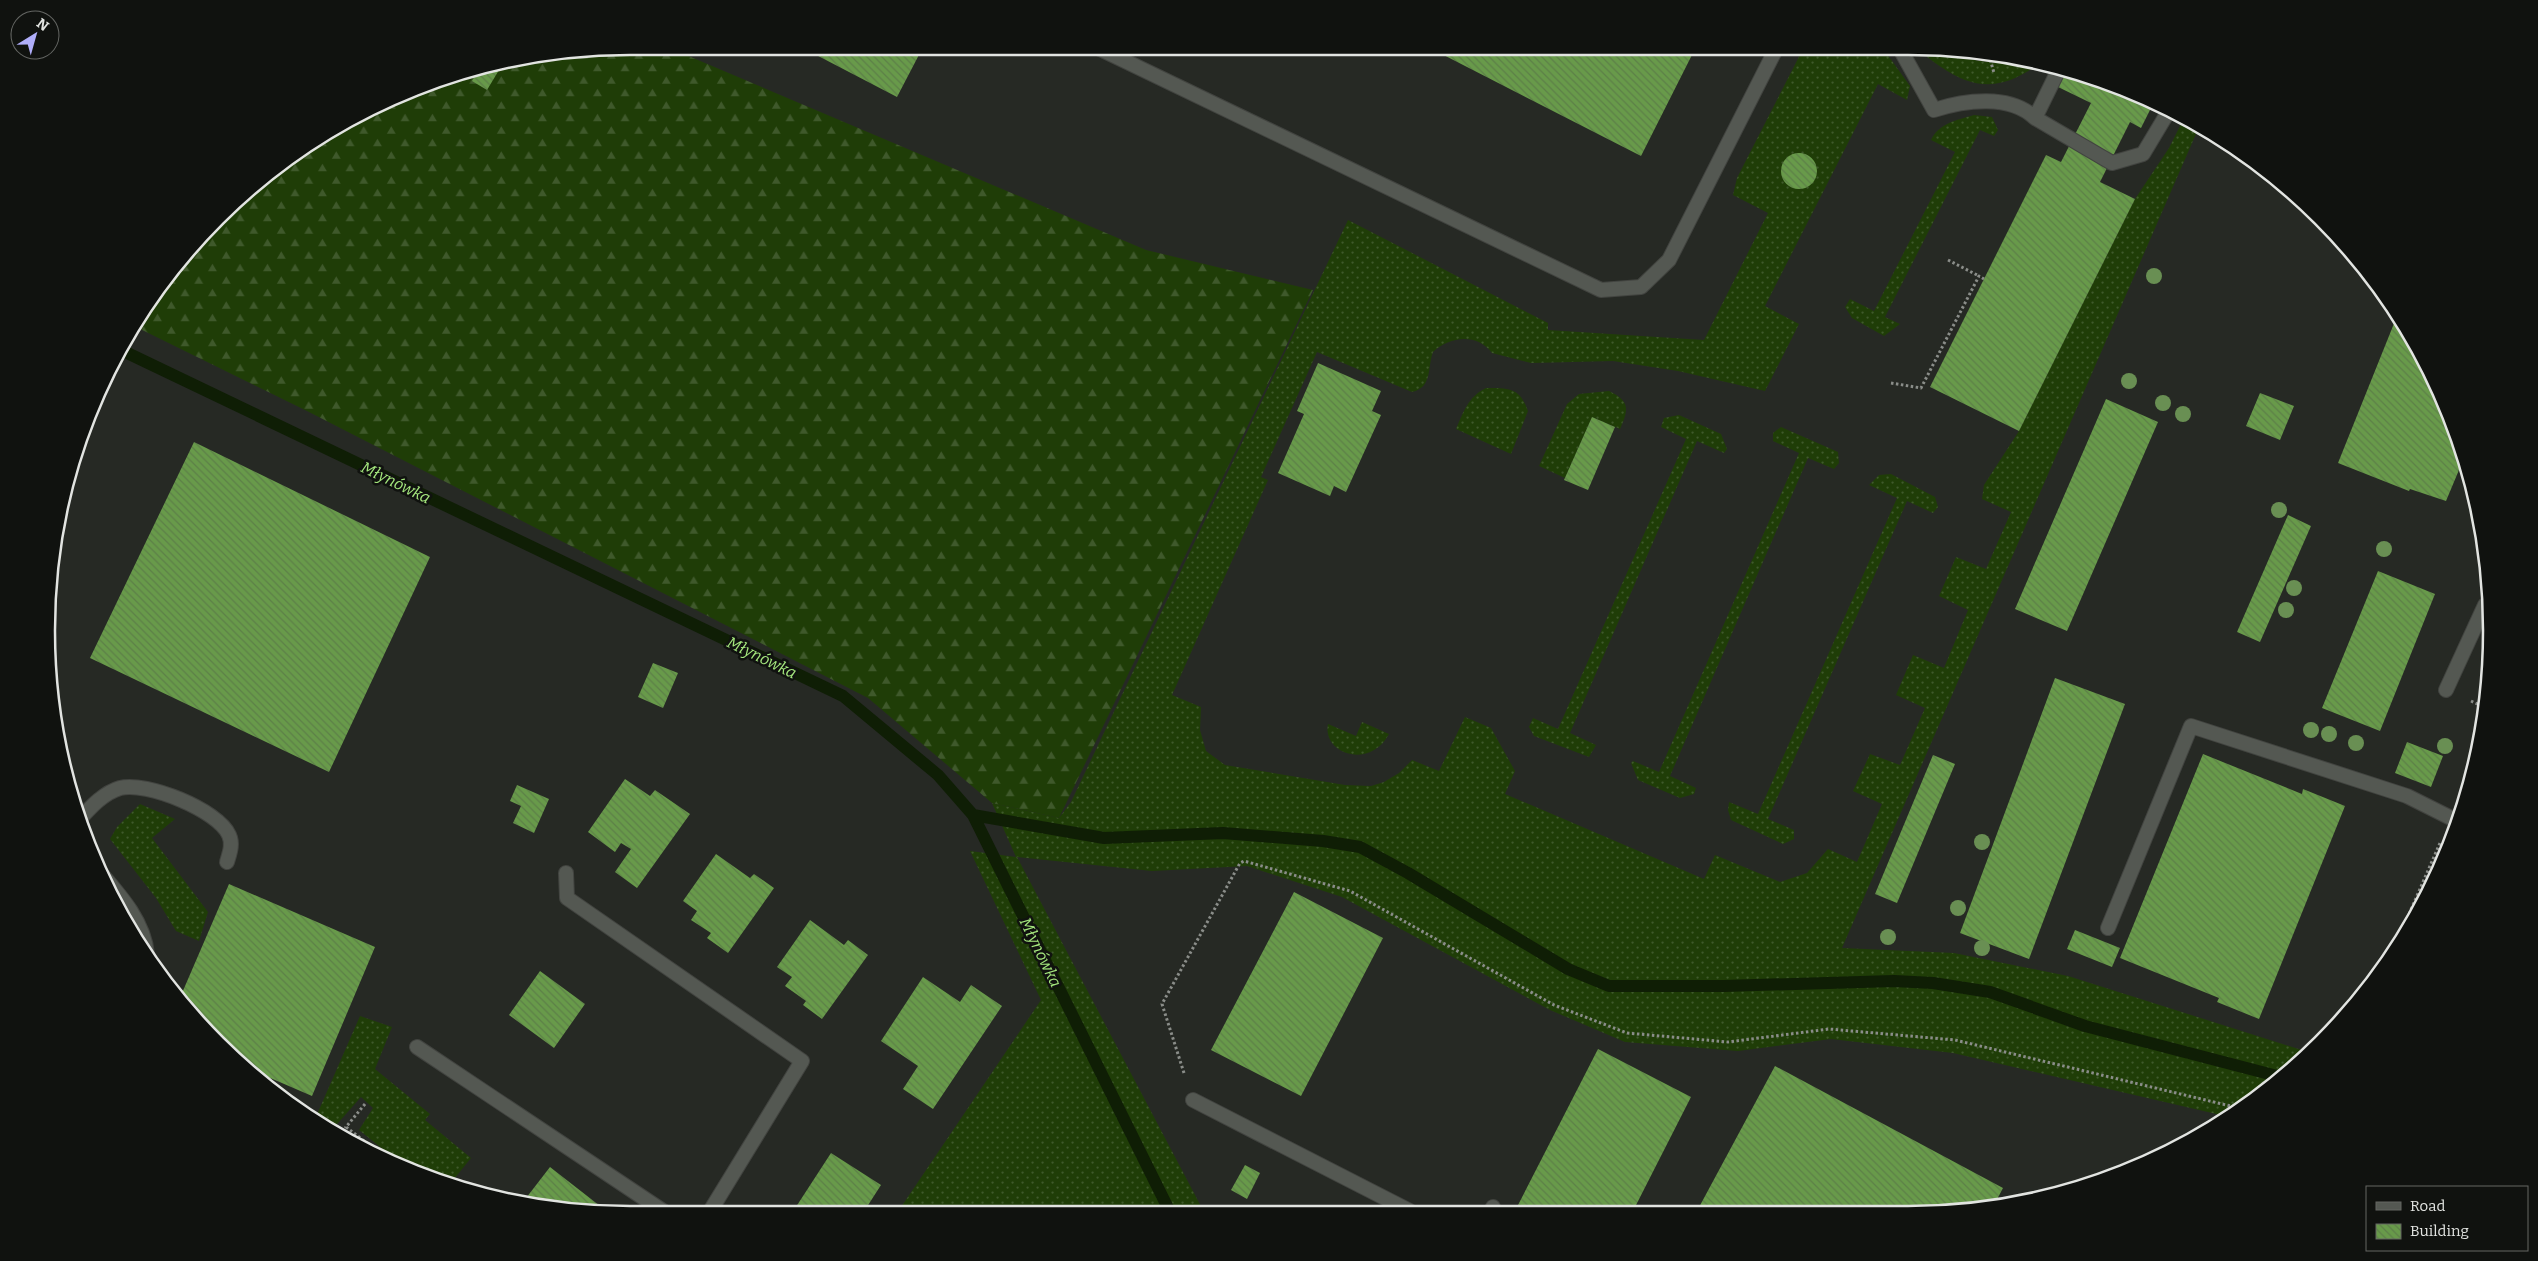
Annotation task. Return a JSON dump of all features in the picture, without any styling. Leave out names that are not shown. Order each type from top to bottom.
[{"type":"street","points":[[1113,55],[1601,290],[1642,287],[1669,260],[1773,55]]},
{"type":"street","points":[[1903,55],[1934,110],[1962,102],[1996,102],[2025,108],[2036,118],[2112,163],[2143,154],[2166,116]]},
{"type":"street","points":[[2036,118],[2056,75]]},
{"type":"street","points":[[2446,690],[2482,611]]},
{"type":"street","points":[[2108,928],[2191,726],[2407,796],[2451,818]]},
{"type":"street","points":[[86,813],[103,796],[120,788],[136,787],[155,790],[206,813],[220,824],[228,835],[231,845],[227,862]]},
{"type":"street","points":[[566,873],[567,898],[802,1061],[713,1206]]},
{"type":"street","points":[[125,905],[136,920],[142,933]]},
{"type":"street","points":[[417,1047],[656,1206]]},
{"type":"street","points":[[1193,1100],[1400,1206]]},
{"type":"path","points":[[1948,260],[1984,279]]},
{"type":"path","points":[[1890,383],[1921,388],[1979,276]]},
{"type":"path","points":[[1193,1100],[1162,1004],[1240,864],[1244,861],[1350,891],[1554,1005],[1627,1033],[1728,1042],[1829,1029],[1956,1040],[2231,1106]]},
{"type":"path","points":[[2422,889],[2429,873]]},
{"type":"path","points":[[344,1130],[365,1104]]},
{"type":"path","points":[[346,1127],[362,1139]]},
{"type":"green space","points":[[686,55],[1146,250],[1313,290],[1059,818],[992,803],[868,698],[307,411],[141,329],[174,280],[198,251],[251,198],[311,152],[376,114],[410,99],[482,75],[518,66],[555,60],[593,56]]},
{"type":"green space","points":[[1800,55],[1888,55],[1910,86],[1907,100],[1878,84],[1765,306],[1799,324],[1765,391],[1678,371],[1613,361],[1531,363],[1492,353],[1479,342],[1463,339],[1447,343],[1433,352],[1426,381],[1419,390],[1412,392],[1317,352],[1261,477],[1268,480],[1172,695],[1201,707],[1200,730],[1206,751],[1225,765],[1345,785],[1371,786],[1384,782],[1399,773],[1412,760],[1439,771],[1465,717],[1491,728],[1515,771],[1505,794],[1704,879],[1715,855],[1780,882],[1807,873],[1828,849],[1857,862],[1882,804],[1853,791],[1870,754],[1900,765],[1925,708],[1896,695],[1913,655],[1944,668],[1968,610],[1939,596],[1956,557],[1986,569],[2011,512],[1982,499],[1984,485],[2019,431],[2135,199],[2169,148],[2181,124],[2196,133],[1842,948],[1954,953],[2068,976],[2301,1050],[2258,1087],[2218,1114],[1953,1053],[1831,1039],[1738,1051],[1625,1042],[1550,1010],[1342,897],[1247,866],[1152,871],[1017,857],[1201,1206],[902,1206],[1041,1000],[970,851],[1016,857],[992,803],[1059,818],[1071,802],[1348,220],[1548,323],[1548,330],[1704,340],[1768,213],[1733,195],[1737,178]]},
{"type":"green space","points":[[1926,55],[1971,59],[2032,69],[2003,82],[1979,84],[1954,75]]},
{"type":"green space","points":[[1974,115],[1992,117],[1998,130],[1994,136],[1980,130],[1885,317],[1900,324],[1884,336],[1852,318],[1845,307],[1850,299],[1874,311],[1955,152],[1931,140],[1934,134],[1944,126]]},
{"type":"green space","points":[[1486,388],[1508,389],[1518,394],[1525,403],[1528,411],[1511,454],[1456,429],[1464,410],[1471,400]]},
{"type":"green space","points":[[1609,391],[1621,398],[1626,406],[1625,416],[1620,429],[1592,417],[1565,478],[1539,466],[1567,404],[1579,394]]},
{"type":"green space","points":[[1679,415],[1721,434],[1727,449],[1724,453],[1697,441],[1570,733],[1596,745],[1589,757],[1534,736],[1529,727],[1533,718],[1558,729],[1686,439],[1661,427],[1664,418]]},
{"type":"green space","points":[[1781,427],[1838,452],[1839,463],[1834,469],[1808,458],[1670,776],[1696,788],[1694,794],[1680,798],[1638,780],[1631,763],[1633,761],[1659,772],[1799,453],[1773,441],[1773,433]]},
{"type":"green space","points":[[1891,474],[1935,497],[1938,507],[1933,513],[1907,501],[1768,819],[1794,830],[1794,839],[1783,844],[1731,820],[1728,810],[1729,802],[1758,814],[1897,498],[1869,485],[1879,475]]},
{"type":"green space","points":[[1362,722],[1389,734],[1381,745],[1371,752],[1360,755],[1349,754],[1340,750],[1332,743],[1328,735],[1328,724],[1356,736]]},
{"type":"green space","points":[[140,804],[175,819],[152,838],[208,912],[199,941],[176,931],[156,898],[110,839],[117,827]]},
{"type":"green space","points":[[360,1016],[392,1027],[375,1069],[430,1114],[425,1120],[471,1158],[455,1178],[385,1151],[359,1130],[373,1108],[361,1097],[336,1125],[318,1113]]},
{"type":"building","points":[[816,55],[919,55],[897,97]]},
{"type":"building","points":[[1444,55],[1692,55],[1641,156]]},
{"type":"building","points":[[498,71],[487,90],[472,81],[474,77]]},
{"type":"building","points":[[2063,77],[2128,99],[2151,109],[2141,128],[2130,122],[2100,182],[2135,199],[2019,431],[1930,387],[2046,155],[2061,162],[2091,103],[2058,87]]},
{"type":"building","points":[[1799,153],[1812,158],[1817,171],[1812,184],[1799,189],[1786,184],[1781,171],[1786,158]]},
{"type":"building","points":[[2394,324],[2424,376],[2439,410],[2459,470],[2446,501],[2410,489],[2409,491],[2338,463]]},
{"type":"building","points":[[1318,363],[1381,391],[1372,411],[1381,415],[1346,492],[1334,486],[1330,496],[1278,473],[1304,414],[1297,411]]},
{"type":"building","points":[[2260,393],[2294,406],[2280,440],[2246,426]]},
{"type":"building","points":[[2106,399],[2158,422],[2067,631],[2015,609]]},
{"type":"building","points":[[1592,417],[1615,427],[1588,490],[1564,480]]},
{"type":"building","points":[[194,442],[430,557],[329,772],[90,658]]},
{"type":"building","points":[[2288,515],[2311,526],[2260,642],[2237,632]]},
{"type":"building","points":[[2378,571],[2435,594],[2380,731],[2322,708]]},
{"type":"building","points":[[653,663],[678,673],[663,708],[638,697]]},
{"type":"building","points":[[2055,678],[2125,704],[2029,959],[1960,933]]},
{"type":"building","points":[[2407,742],[2443,756],[2431,787],[2395,773]]},
{"type":"building","points":[[2203,754],[2302,794],[2303,789],[2345,806],[2259,1019],[2217,1002],[2219,998],[2120,958]]},
{"type":"building","points":[[1933,755],[1955,764],[1897,903],[1875,894]]},
{"type":"building","points":[[625,779],[650,796],[655,790],[690,814],[637,888],[615,872],[631,849],[621,843],[615,852],[588,832]]},
{"type":"building","points":[[517,785],[549,799],[534,833],[513,823],[521,806],[510,801]]},
{"type":"building","points":[[716,854],[750,878],[754,874],[774,888],[728,953],[707,938],[711,933],[691,920],[697,911],[683,901]]},
{"type":"building","points":[[229,884],[375,947],[312,1096],[268,1077],[224,1037],[183,991]]},
{"type":"building","points":[[1294,892],[1383,938],[1301,1096],[1211,1050]]},
{"type":"building","points":[[810,920],[844,945],[848,940],[868,955],[822,1019],[803,1005],[806,1001],[785,986],[792,977],[777,967]]},
{"type":"building","points":[[2075,930],[2120,948],[2112,967],[2067,949]]},
{"type":"building","points":[[540,971],[585,1004],[554,1048],[509,1015]]},
{"type":"building","points":[[923,977],[960,1002],[971,985],[1002,1006],[933,1109],[903,1089],[918,1066],[881,1041]]},
{"type":"building","points":[[1598,1049],[1691,1097],[1636,1206],[1518,1206]]},
{"type":"building","points":[[1775,1066],[2003,1188],[1997,1199],[1945,1205],[1700,1206]]},
{"type":"building","points":[[831,1153],[881,1185],[868,1206],[797,1206]]},
{"type":"building","points":[[1245,1165],[1260,1173],[1247,1199],[1231,1190]]},
{"type":"building","points":[[550,1167],[599,1205],[555,1201],[527,1196]]},
{"type":"waterway","name":"Młynówka","points":[[127,353],[843,696],[938,775],[973,815],[1167,1206]]},
{"type":"waterway","points":[[973,815],[1104,838],[1223,833],[1323,841],[1360,847],[1408,873],[1568,969],[1609,986],[1724,986],[1894,981],[1933,983],[1990,992],[2085,1026],[2273,1075]]}]
